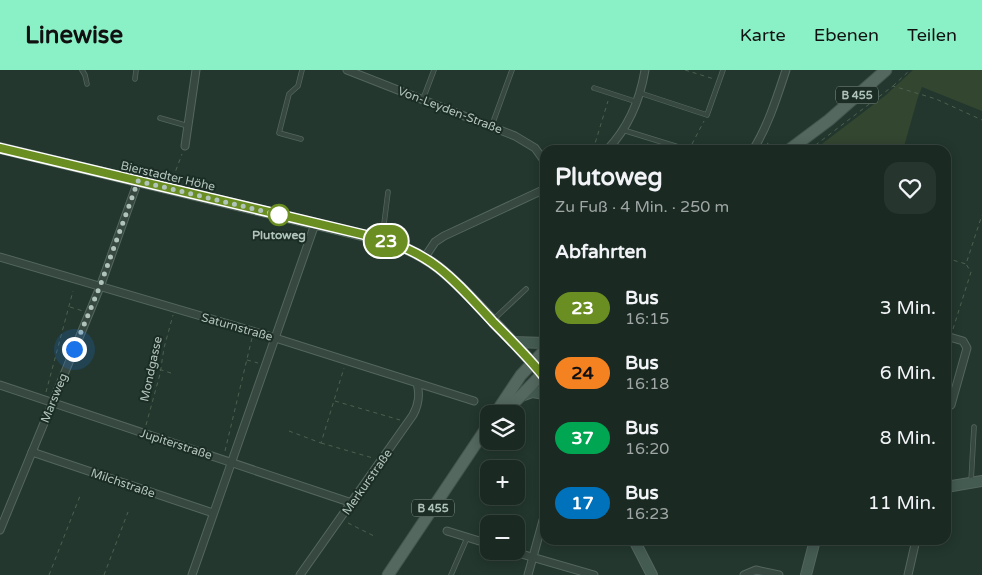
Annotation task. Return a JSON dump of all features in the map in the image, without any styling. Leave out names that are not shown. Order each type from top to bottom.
[{"type":"main road","name":"B 455","points":[[804,145],[829,120],[886,70]]},
{"type":"main road","name":"B 455","points":[[796,145],[829,120]]},
{"type":"main road","name":"Bierstadter Höhe","points":[[0,148],[403,246],[425,257],[452,278],[540,370]]},
{"type":"main road","points":[[513,342],[540,343]]},
{"type":"main road","points":[[501,405],[540,355]]},
{"type":"main road","points":[[510,405],[540,377]]},
{"type":"main road","points":[[517,397],[532,392],[540,393]]},
{"type":"main road","name":"B 455","points":[[388,575],[480,438]]},
{"type":"main road","points":[[951,486],[982,481]]},
{"type":"main road","points":[[636,545],[649,574]]},
{"type":"main road","points":[[806,575],[814,545]]},
{"type":"street","points":[[185,146],[196,70]]},
{"type":"street","name":"Von-Leyden-Straße","points":[[347,70],[360,72],[423,99],[492,125],[535,148],[540,155]]},
{"type":"street","points":[[611,145],[631,117],[640,94],[645,70]]},
{"type":"street","points":[[756,145],[786,70]]},
{"type":"street","points":[[759,145],[760,139]]},
{"type":"street","name":"Marsweg","points":[[0,530],[32,452],[48,402],[100,286],[138,181]]},
{"type":"street","points":[[425,257],[439,239],[540,191]]},
{"type":"street","points":[[192,575],[213,513],[227,460],[266,366],[315,224]]},
{"type":"street","name":"Saturnstraße","points":[[0,257],[254,331],[474,401]]},
{"type":"street","points":[[951,338],[963,341],[967,348],[952,405]]},
{"type":"street","name":"Merkurstraße","points":[[300,575],[408,422],[419,403],[417,383]]},
{"type":"street","name":"Jupiterstraße","points":[[0,384],[48,402],[352,503]]},
{"type":"street","name":"Milchstraße","points":[[32,452],[213,513]]},
{"type":"street","points":[[447,531],[480,542]]},
{"type":"street","points":[[528,575],[540,531]]},
{"type":"street","points":[[908,575],[915,545]]},
{"type":"street","points":[[525,556],[594,575]]},
{"type":"street","points":[[744,575],[756,570],[779,575]]},
{"type":"lane","points":[[82,70],[87,84]]},
{"type":"lane","points":[[135,79],[136,70]]},
{"type":"lane","points":[[301,139],[279,134],[290,94],[298,86],[302,70]]},
{"type":"lane","points":[[423,99],[434,70]]},
{"type":"lane","points":[[492,125],[512,70]]},
{"type":"lane","points":[[640,94],[707,115],[723,70]]},
{"type":"lane","points":[[594,88],[637,102]]},
{"type":"lane","points":[[160,118],[188,126]]},
{"type":"lane","points":[[623,130],[672,145]]},
{"type":"lane","points":[[382,240],[388,192]]},
{"type":"lane","points":[[493,321],[526,289]]},
{"type":"lane","points":[[971,484],[974,427]]},
{"type":"lane","points":[[451,575],[467,538]]},
{"type":"path","points":[[686,70],[719,81]]},
{"type":"path","points":[[816,145],[893,86],[910,70]]},
{"type":"path","points":[[893,86],[936,99],[982,120]]},
{"type":"path","points":[[594,145],[610,93]]},
{"type":"path","points":[[692,145],[707,115]]},
{"type":"path","points":[[760,139],[769,145]]},
{"type":"path","points":[[169,189],[185,146]]},
{"type":"path","points":[[951,328],[970,272],[966,264],[982,215]]},
{"type":"path","points":[[951,260],[966,264]]},
{"type":"path","points":[[48,402],[73,291]]},
{"type":"path","points":[[69,307],[89,313]]},
{"type":"path","name":"Mondgasse","points":[[143,433],[153,403],[164,348],[175,308]]},
{"type":"path","points":[[227,460],[254,331]]},
{"type":"path","points":[[247,360],[266,366]]},
{"type":"path","points":[[320,443],[347,360]]},
{"type":"path","points":[[152,367],[174,374]]},
{"type":"path","points":[[334,401],[408,422]]},
{"type":"path","points":[[289,431],[320,443],[382,461]]},
{"type":"path","points":[[49,575],[80,496]]},
{"type":"path","points":[[104,575],[128,512]]},
{"type":"path","points":[[340,519],[376,537]]},
{"type":"green space","points":[[913,70],[982,70],[982,111],[922,87],[904,145],[821,145],[886,95]]},
{"type":"bus line","name":"23","points":[[0,148],[378,238],[403,246],[425,257],[452,278],[540,372]]},
{"type":"place","name":"Plutoweg","points":[[279,215]]},
{"type":"route","points":[[74,349],[100,286],[138,181],[279,215]]}]
